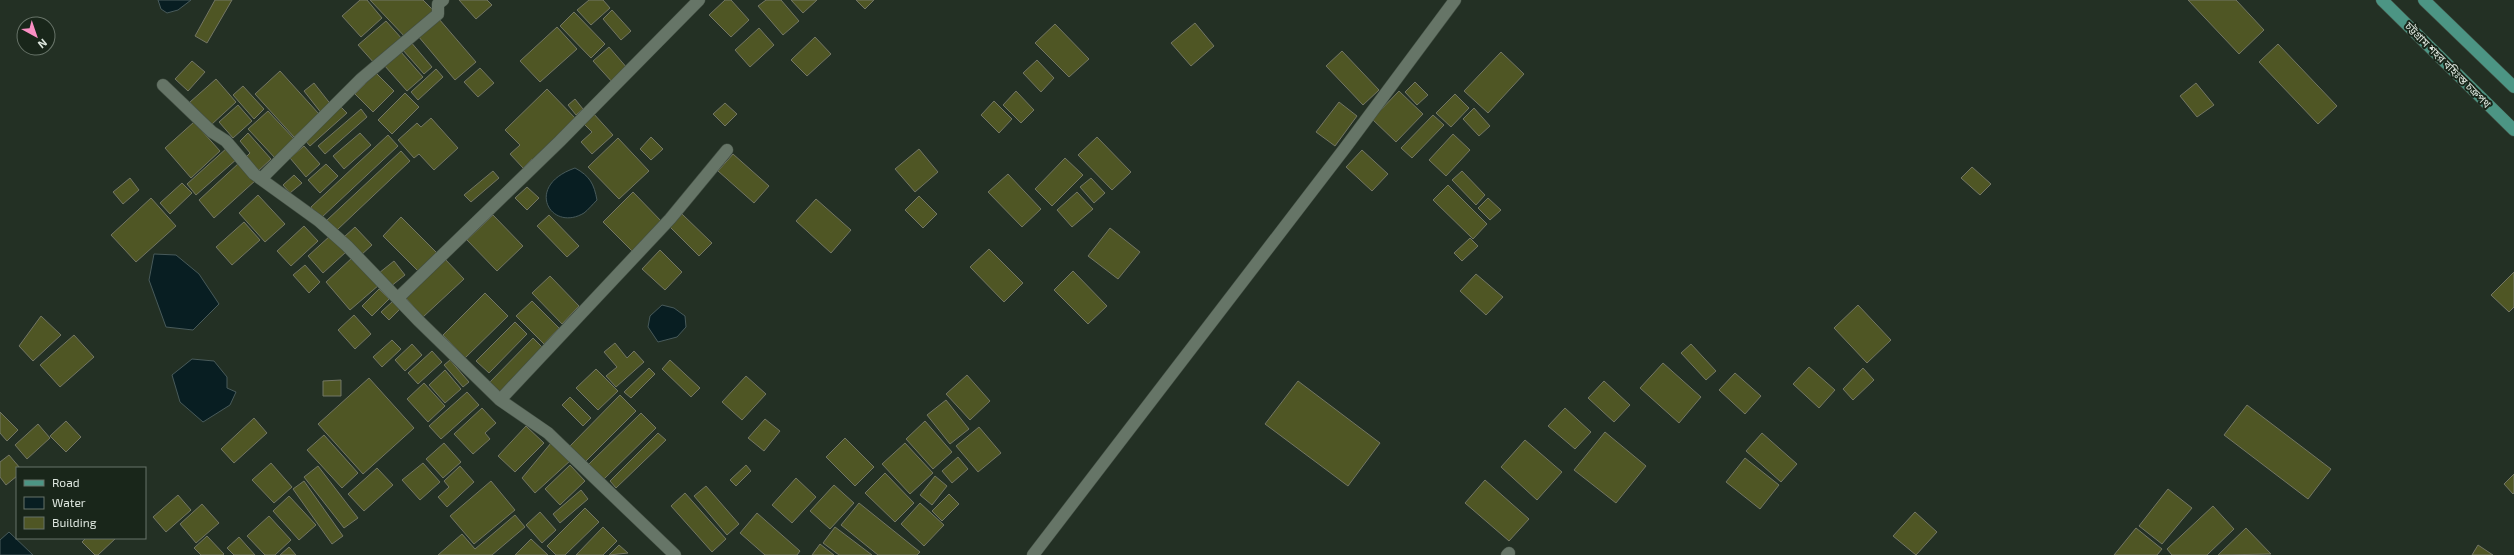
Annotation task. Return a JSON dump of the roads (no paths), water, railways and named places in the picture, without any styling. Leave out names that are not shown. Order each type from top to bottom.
[{"type":"main road","name":"চট্টগ্রাম শহর বহিঃস্ত চক্রপথ","points":[[2382,0],[2514,130]]},
{"type":"main road","points":[[2424,0],[2514,87]]},
{"type":"street","points":[[261,179],[361,79],[438,14],[438,4],[443,0]]},
{"type":"street","points":[[398,298],[560,141],[699,0]]},
{"type":"street","points":[[1033,555],[1345,148],[1456,0]]},
{"type":"street","points":[[164,85],[212,132],[226,141],[261,179],[319,221],[347,246],[500,400],[548,433],[675,555]]},
{"type":"street","points":[[500,400],[670,219],[727,150]]},
{"type":"water","points":[[158,0],[191,0],[178,10],[167,13],[161,9]]},
{"type":"water","points":[[575,168],[588,177],[593,185],[597,200],[584,213],[572,218],[561,217],[553,212],[548,205],[546,195],[550,185],[559,176]]},
{"type":"water","points":[[154,254],[176,255],[199,274],[219,304],[193,330],[166,327],[149,280]]},
{"type":"water","points":[[662,305],[674,308],[685,316],[686,327],[677,337],[658,342],[648,327],[650,316]]},
{"type":"water","points":[[192,359],[214,361],[227,377],[227,388],[236,392],[230,405],[203,422],[180,402],[172,375]]},
{"type":"water","points":[[9,532],[33,555],[0,555],[0,540]]}]
